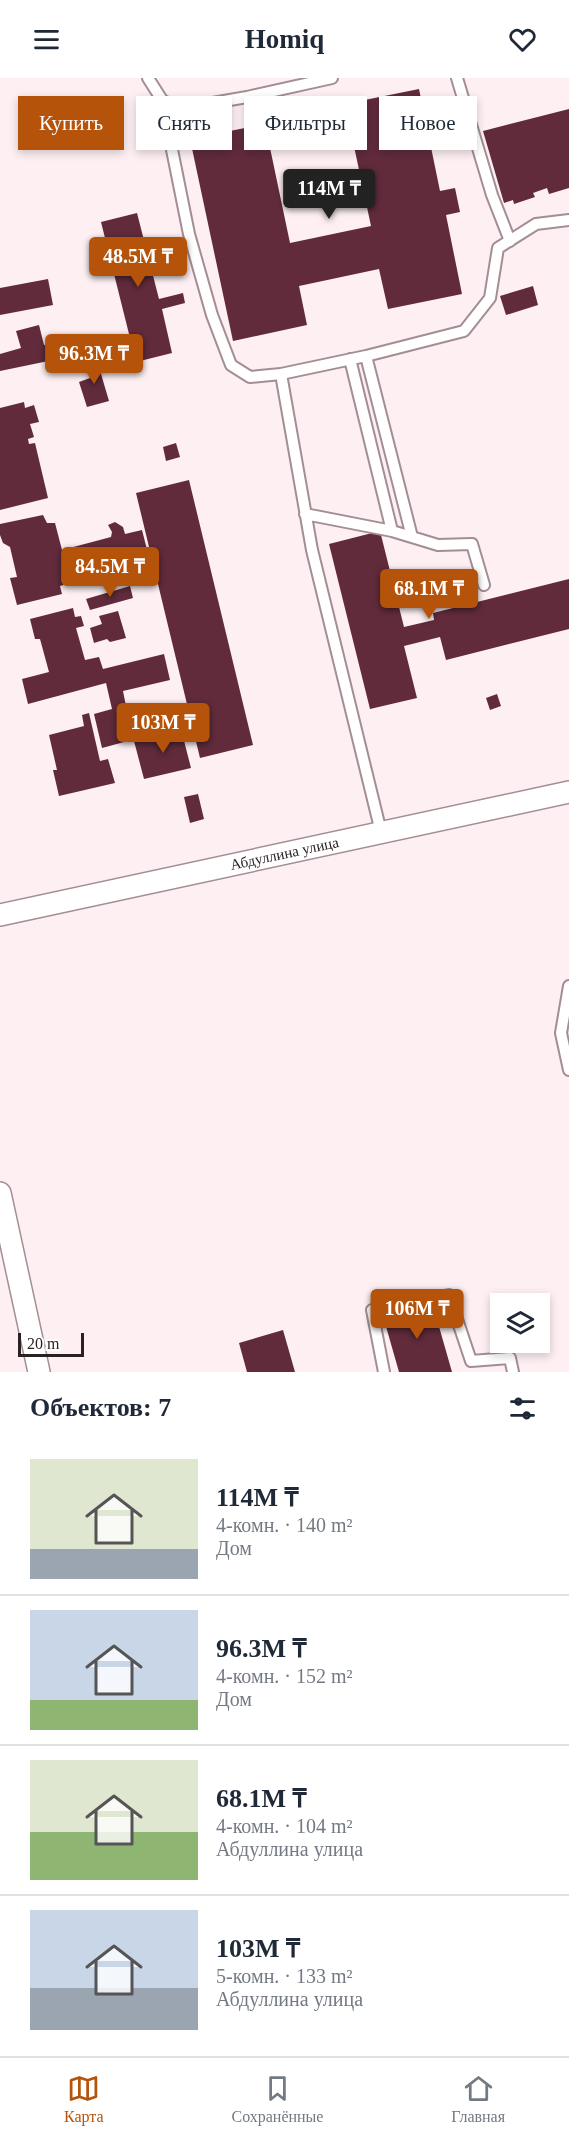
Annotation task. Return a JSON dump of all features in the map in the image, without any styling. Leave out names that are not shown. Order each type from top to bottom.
[{"type":"street","name":"Абдуллина улица","points":[[0,915],[569,792]]},
{"type":"street","points":[[0,1193],[39,1372]]},
{"type":"lane","points":[[148,78],[159,96]]},
{"type":"lane","points":[[232,100],[332,78]]},
{"type":"lane","points":[[457,78],[492,195],[510,241]]},
{"type":"lane","points":[[172,150],[189,234],[212,315],[231,365],[250,377],[281,374],[350,360],[464,331],[490,298],[498,248],[536,224],[569,220]]},
{"type":"lane","points":[[366,356],[412,537]]},
{"type":"lane","points":[[350,360],[392,531]]},
{"type":"lane","points":[[281,374],[304,514],[381,832]]},
{"type":"lane","points":[[304,514],[392,531],[438,545],[472,544],[484,585]]},
{"type":"lane","points":[[569,986],[561,1033],[569,1070]]},
{"type":"lane","points":[[384,1372],[372,1310],[448,1295],[471,1360],[510,1358],[513,1372]]},
{"type":"building","points":[[419,89],[420,96],[384,96]]},
{"type":"building","points":[[379,97],[379,150],[432,150],[440,191],[455,188],[460,212],[446,215],[462,294],[388,309],[379,269],[299,286],[307,325],[233,341],[192,150],[232,150],[232,131],[244,128],[244,150],[270,150],[290,243],[371,226],[355,150],[367,150],[367,100]]},
{"type":"building","points":[[569,109],[569,188],[549,194],[547,188],[533,193],[535,197],[514,204],[513,200],[504,203],[483,131]]},
{"type":"building","points":[[334,171],[338,195],[312,199],[308,175]]},
{"type":"building","points":[[137,213],[159,299],[183,293],[185,303],[162,309],[172,353],[136,362],[101,222]]},
{"type":"building","points":[[48,279],[53,305],[0,315],[0,288]]},
{"type":"building","points":[[533,286],[538,305],[506,315],[500,296]]},
{"type":"building","points":[[39,325],[44,345],[88,335],[92,352],[0,371],[0,354],[21,348],[16,331]]},
{"type":"building","points":[[96,357],[109,401],[87,407],[79,382],[90,378],[84,361]]},
{"type":"building","points":[[24,402],[25,408],[34,405],[39,422],[30,424],[34,437],[28,439],[29,444],[35,443],[48,498],[0,510],[0,408]]},
{"type":"building","points":[[176,443],[180,457],[166,461],[163,447]]},
{"type":"building","points":[[189,480],[253,745],[200,758],[136,493]]},
{"type":"building","points":[[43,515],[47,523],[55,523],[62,550],[111,537],[112,532],[108,525],[115,522],[123,527],[125,534],[142,530],[154,577],[127,584],[120,555],[67,569],[70,583],[60,586],[62,594],[17,605],[10,578],[17,577],[10,547],[3,543],[0,535],[0,524]]},
{"type":"building","points":[[380,531],[404,627],[434,620],[433,613],[569,579],[569,629],[446,660],[440,637],[404,646],[417,698],[370,709],[329,544]]},
{"type":"building","points":[[130,586],[133,598],[90,610],[86,599]]},
{"type":"building","points":[[73,608],[75,617],[81,616],[84,626],[76,628],[85,660],[99,657],[103,669],[164,654],[170,680],[123,691],[126,706],[119,707],[128,741],[102,748],[94,714],[112,709],[106,683],[28,704],[22,679],[49,672],[40,639],[35,639],[30,619]]},
{"type":"building","points":[[118,611],[126,638],[110,642],[107,639],[94,643],[90,628],[102,624],[99,616]]},
{"type":"building","points":[[497,694],[501,706],[490,710],[486,698]]},
{"type":"building","points":[[89,713],[100,761],[108,759],[115,783],[59,796],[53,770],[57,770],[49,735],[84,726],[82,715]]},
{"type":"building","points":[[181,729],[191,768],[144,779],[134,741]]},
{"type":"building","points":[[198,794],[204,819],[190,823],[184,797]]},
{"type":"building","points":[[432,1302],[452,1372],[399,1372],[383,1316]]},
{"type":"building","points":[[283,1330],[295,1372],[247,1372],[239,1343]]}]
